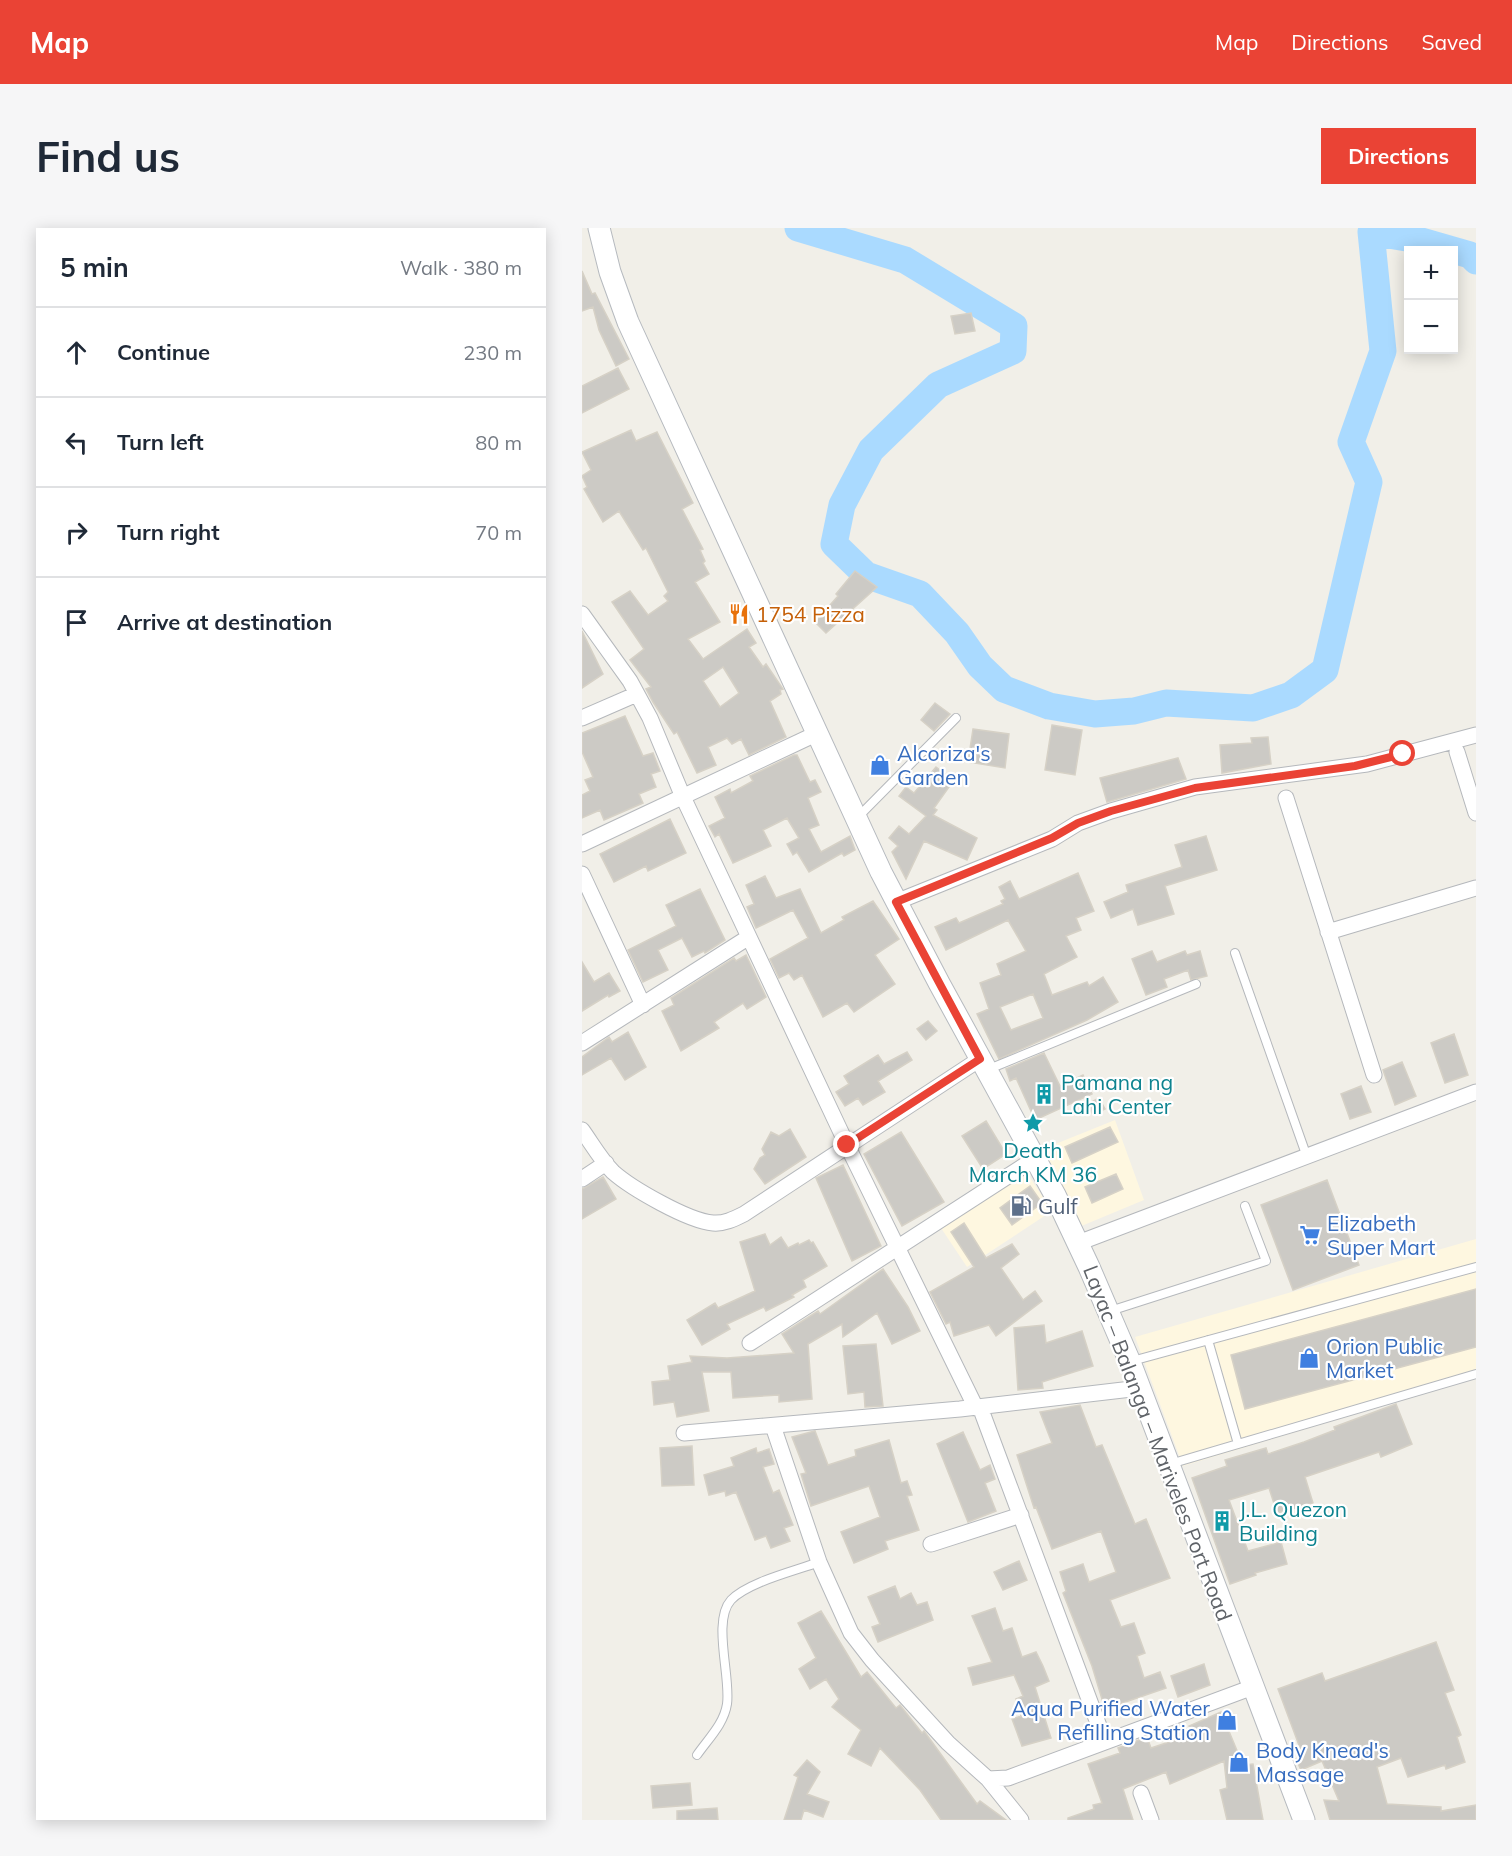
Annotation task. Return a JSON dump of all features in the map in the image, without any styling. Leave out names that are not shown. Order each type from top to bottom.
[{"type":"main road","name":"Layac – Balanga – Mariveles Port Road","points":[[599,228],[610,272],[628,322],[896,902],[1036,1158],[1109,1312],[1304,1820]]},
{"type":"street","points":[[582,614],[637,694],[683,797],[896,1248],[978,1407],[1021,1515],[1105,1742]]},
{"type":"street","points":[[582,718],[637,694]]},
{"type":"street","points":[[582,844],[818,733]]},
{"type":"street","points":[[896,902],[1052,838],[1078,823],[1111,811],[1195,788],[1367,765],[1476,735]]},
{"type":"street","points":[[1457,752],[1476,813]]},
{"type":"street","points":[[1286,798],[1374,1076]]},
{"type":"street","points":[[582,874],[642,1005]]},
{"type":"street","points":[[1328,932],[1476,888]]},
{"type":"street","points":[[582,1044],[749,937]]},
{"type":"street","points":[[582,1131],[612,1171],[649,1196],[698,1219],[718,1223],[744,1214],[847,1145],[983,1064]]},
{"type":"street","points":[[1078,1243],[1476,1092]]},
{"type":"street","points":[[750,1343],[1036,1158]]},
{"type":"street","points":[[582,1179],[606,1162]]},
{"type":"street","points":[[684,1433],[978,1407],[1140,1388]]},
{"type":"street","points":[[773,1425],[819,1562],[851,1633],[948,1743],[988,1779],[1021,1820]]},
{"type":"street","points":[[931,1544],[1021,1515]]},
{"type":"street","points":[[988,1779],[1008,1778],[1253,1687]]},
{"type":"street","points":[[1141,1792],[1151,1820]]},
{"type":"lane","points":[[857,818],[956,717]]},
{"type":"lane","points":[[1235,953],[1306,1156]]},
{"type":"lane","points":[[983,1064],[1196,984]]},
{"type":"lane","points":[[1109,1312],[1266,1261],[1245,1206]]},
{"type":"lane","points":[[1130,1362],[1476,1266]]},
{"type":"lane","points":[[1208,1340],[1238,1444]]},
{"type":"lane","points":[[1169,1464],[1476,1374]]},
{"type":"lane","points":[[697,1755],[722,1721],[727,1704],[723,1620],[730,1601],[750,1588],[819,1562]]},
{"type":"shaded area","points":[[1115,1120],[1144,1200],[1079,1227],[1043,1149]]},
{"type":"shaded area","points":[[1027,1173],[1052,1211],[967,1267],[941,1228]]},
{"type":"shaded area","name":"Orion Public Market","points":[[1476,1239],[1476,1378],[1183,1466],[1135,1337]]},
{"type":"building","points":[[582,271],[592,294],[595,293],[629,359],[616,366],[599,330],[593,307],[582,311]]},
{"type":"building","points":[[971,313],[975,331],[955,334],[951,316]]},
{"type":"building","points":[[618,368],[629,389],[582,413],[582,386]]},
{"type":"building","points":[[631,430],[636,441],[657,432],[693,503],[682,509],[703,549],[700,550],[705,561],[703,563],[709,574],[695,582],[720,622],[688,639],[703,659],[747,629],[756,643],[749,647],[763,667],[766,664],[783,689],[780,690],[781,694],[770,701],[786,737],[749,755],[741,739],[732,744],[727,738],[708,747],[716,765],[697,773],[677,732],[674,734],[646,689],[651,687],[630,660],[644,649],[612,602],[630,591],[648,615],[668,601],[664,596],[668,592],[646,548],[643,550],[619,511],[603,522],[584,489],[587,487],[582,476],[591,470],[582,452]],"holes":[[[723,667],[739,693],[720,707],[703,681]]]},
{"type":"building","points":[[855,571],[877,587],[826,633],[815,622],[838,596],[836,594]]},
{"type":"building","points":[[582,631],[603,674],[582,688]]},
{"type":"building","points":[[935,703],[950,714],[934,731],[921,720]]},
{"type":"building","points":[[625,716],[643,756],[653,753],[660,771],[651,774],[656,787],[639,794],[643,803],[604,820],[600,810],[582,818],[582,795],[590,791],[585,780],[593,777],[582,752],[582,733]]},
{"type":"building","points":[[1052,725],[1082,730],[1075,775],[1045,770]]},
{"type":"building","points":[[973,729],[1009,734],[1005,768],[968,762]]},
{"type":"building","points":[[1268,737],[1271,764],[1222,773],[1220,745],[1252,743],[1251,738]]},
{"type":"building","points":[[797,755],[810,782],[815,780],[821,792],[808,798],[819,825],[809,829],[821,852],[850,836],[855,850],[844,856],[842,853],[809,872],[797,852],[793,855],[787,844],[799,838],[787,818],[763,830],[771,846],[733,863],[719,834],[715,837],[709,826],[725,818],[715,797],[730,789],[731,793],[753,781],[750,776]]},
{"type":"building","points":[[1178,758],[1186,779],[1107,802],[1100,778]]},
{"type":"building","points":[[936,767],[954,780],[934,808],[937,810],[933,815],[977,838],[967,860],[924,841],[906,879],[892,852],[898,846],[889,838],[899,826],[909,834],[926,816],[899,796],[906,787],[914,793]]},
{"type":"building","points":[[670,819],[686,853],[648,871],[646,866],[614,882],[600,854]]},
{"type":"building","points":[[1206,836],[1217,870],[1165,886],[1174,914],[1138,925],[1133,909],[1111,918],[1104,902],[1128,892],[1126,885],[1182,867],[1175,845]]},
{"type":"building","points":[[1078,873],[1094,911],[1076,918],[1081,930],[1066,936],[1077,957],[1044,974],[1052,995],[1087,982],[1089,986],[1103,977],[1118,1002],[1087,1020],[999,1059],[977,1014],[989,1009],[980,983],[1001,975],[997,964],[1026,951],[1008,920],[946,950],[935,927],[956,918],[959,923],[1003,904],[1001,901],[1005,899],[999,887],[1010,881],[1019,899]],"holes":[[[1033,994],[1043,1018],[1011,1030],[1000,1007]]]},
{"type":"building","points":[[765,876],[776,898],[800,889],[821,933],[844,920],[842,917],[873,901],[899,939],[875,955],[895,984],[854,1012],[847,1003],[823,1017],[802,975],[794,980],[789,973],[779,978],[770,959],[808,938],[793,910],[756,928],[747,907],[754,904],[746,885]]},
{"type":"building","points":[[700,889],[725,940],[705,953],[704,951],[692,957],[682,938],[658,950],[668,970],[643,982],[628,950],[676,926],[666,905]]},
{"type":"building","points":[[1152,951],[1157,962],[1185,951],[1187,955],[1200,951],[1207,976],[1191,980],[1188,970],[1164,979],[1167,987],[1146,995],[1132,959]]},
{"type":"building","points":[[746,955],[766,997],[747,1009],[743,1003],[714,1022],[719,1028],[681,1051],[662,1011],[674,1005],[671,998],[734,958],[736,961]]},
{"type":"building","points":[[582,962],[594,982],[609,973],[620,991],[609,997],[608,995],[582,1011]]},
{"type":"building","points":[[928,1021],[937,1031],[926,1040],[917,1029]]},
{"type":"building","points":[[628,1032],[646,1067],[625,1080],[611,1058],[582,1075],[582,1057],[609,1037],[612,1042]]},
{"type":"building","points":[[1454,1034],[1468,1075],[1445,1083],[1431,1043]]},
{"type":"building","points":[[907,1052],[912,1060],[878,1081],[885,1092],[863,1105],[858,1098],[845,1106],[836,1092],[849,1084],[844,1076],[878,1055],[884,1064]]},
{"type":"building","points":[[1044,1053],[1060,1086],[1083,1075],[1092,1094],[1035,1120],[1016,1078],[1010,1081],[1006,1069]]},
{"type":"building","points":[[1402,1062],[1416,1096],[1395,1105],[1383,1070]]},
{"type":"building","points":[[1361,1086],[1371,1112],[1350,1119],[1341,1094]]},
{"type":"building","points":[[1099,1098],[1105,1109],[1093,1115],[1087,1104]]},
{"type":"building","points":[[986,1121],[1006,1154],[983,1169],[962,1136]]},
{"type":"building","points":[[1110,1127],[1118,1142],[1072,1163],[1065,1147]]},
{"type":"building","points":[[790,1129],[806,1157],[765,1184],[754,1169],[760,1158],[765,1155],[762,1149],[771,1132],[779,1136]]},
{"type":"building","points":[[901,1132],[944,1202],[902,1226],[864,1154]]},
{"type":"building","points":[[843,1165],[881,1246],[852,1261],[816,1178]]},
{"type":"building","points":[[1116,1174],[1123,1189],[1092,1203],[1085,1187]]},
{"type":"building","points":[[603,1177],[616,1199],[582,1219],[582,1189]]},
{"type":"building","name":"Elizabeth Super Mart","points":[[1327,1180],[1359,1265],[1293,1290],[1261,1205]]},
{"type":"building","name":"Gulf","points":[[1030,1186],[1042,1203],[1012,1225],[1000,1208]]},
{"type":"building","points":[[964,1223],[986,1258],[1012,1244],[1019,1254],[1001,1268],[1023,1300],[1035,1291],[1042,1301],[996,1336],[989,1325],[954,1336],[950,1322],[946,1324],[930,1292],[974,1267],[951,1232]]},
{"type":"building","points":[[765,1234],[770,1245],[781,1237],[788,1248],[809,1240],[813,1242],[827,1266],[803,1280],[806,1287],[792,1295],[794,1297],[766,1311],[764,1307],[727,1324],[730,1329],[702,1345],[687,1320],[715,1303],[718,1308],[755,1291],[740,1242]]},
{"type":"building","points":[[883,1269],[908,1307],[920,1331],[892,1344],[877,1313],[843,1337],[842,1324],[808,1344],[812,1399],[779,1402],[779,1395],[733,1398],[731,1372],[702,1372],[709,1411],[677,1417],[674,1402],[654,1405],[652,1382],[670,1380],[668,1366],[692,1362],[690,1356],[727,1358],[794,1353],[782,1334],[818,1311],[820,1314]]},
{"type":"building","points":[[1476,1289],[1476,1347],[1245,1409],[1231,1355]]},
{"type":"building","points":[[1044,1325],[1046,1343],[1082,1331],[1093,1366],[1042,1382],[1043,1388],[1018,1390],[1014,1328]]},
{"type":"building","points":[[876,1344],[883,1406],[865,1407],[864,1392],[848,1394],[843,1346]]},
{"type":"building","points":[[1396,1404],[1412,1444],[1381,1457],[1379,1452],[1305,1477],[1313,1503],[1277,1513],[1269,1488],[1229,1500],[1248,1551],[1281,1542],[1287,1564],[1255,1573],[1256,1575],[1230,1584],[1192,1478],[1227,1466],[1225,1460],[1266,1448],[1268,1454],[1335,1430],[1334,1427]]},
{"type":"building","points":[[1080,1405],[1096,1447],[1102,1445],[1135,1524],[1146,1519],[1170,1578],[1110,1600],[1121,1627],[1134,1623],[1145,1653],[1137,1656],[1144,1678],[1160,1672],[1166,1688],[1105,1709],[1092,1666],[1063,1593],[1066,1591],[1060,1572],[1083,1564],[1089,1582],[1116,1572],[1101,1531],[1052,1549],[1036,1507],[1034,1508],[1017,1455],[1052,1443],[1040,1412]]},
{"type":"building","points":[[815,1431],[828,1465],[856,1456],[855,1450],[889,1440],[901,1483],[907,1481],[912,1495],[907,1496],[919,1530],[885,1541],[888,1549],[854,1563],[841,1532],[880,1517],[869,1486],[811,1506],[801,1474],[806,1473],[792,1437]]},
{"type":"building","points":[[963,1432],[980,1470],[990,1465],[995,1479],[985,1483],[996,1511],[968,1522],[937,1444]]},
{"type":"building","points":[[692,1446],[694,1485],[662,1486],[660,1448]]},
{"type":"building","points":[[756,1448],[757,1453],[769,1449],[774,1464],[763,1467],[773,1493],[779,1490],[793,1525],[784,1528],[790,1541],[771,1548],[766,1536],[755,1540],[736,1492],[726,1496],[725,1491],[709,1495],[704,1475],[734,1466],[731,1458]]},
{"type":"building","points":[[1019,1561],[1027,1580],[1003,1590],[994,1572]]},
{"type":"building","points":[[895,1586],[900,1599],[911,1593],[917,1605],[927,1602],[933,1620],[878,1642],[872,1627],[880,1624],[868,1597]]},
{"type":"building","points":[[995,1608],[1003,1631],[1012,1628],[1022,1657],[1036,1652],[1043,1666],[1049,1681],[1035,1687],[1051,1738],[1022,1746],[1012,1719],[1021,1716],[1016,1699],[1023,1696],[1014,1675],[973,1685],[968,1668],[992,1662],[972,1616]]},
{"type":"building","points":[[821,1611],[861,1677],[867,1672],[896,1708],[900,1705],[922,1733],[924,1731],[977,1804],[980,1801],[1006,1820],[941,1820],[920,1790],[880,1748],[871,1766],[848,1754],[861,1730],[832,1707],[839,1699],[826,1679],[810,1689],[799,1669],[816,1658],[798,1623]]},
{"type":"building","points":[[1436,1642],[1454,1690],[1445,1693],[1461,1735],[1457,1737],[1465,1762],[1446,1769],[1445,1765],[1408,1777],[1401,1758],[1377,1767],[1387,1804],[1441,1807],[1441,1811],[1476,1805],[1476,1820],[1330,1820],[1324,1800],[1339,1801],[1322,1761],[1301,1770],[1296,1759],[1303,1756],[1278,1689],[1322,1673],[1325,1681]]},
{"type":"building","points":[[1204,1664],[1210,1685],[1178,1697],[1171,1676]]},
{"type":"building","points":[[1221,1712],[1243,1765],[1253,1764],[1263,1820],[1227,1820],[1220,1790],[1227,1788],[1224,1761],[1170,1784],[1166,1772],[1123,1789],[1133,1820],[1068,1820],[1068,1818],[1094,1809],[1093,1805],[1102,1803],[1088,1764],[1120,1753],[1118,1748],[1147,1737],[1151,1748],[1193,1734],[1189,1726]]},
{"type":"building","points":[[807,1760],[820,1772],[807,1794],[829,1802],[823,1817],[804,1810],[801,1820],[784,1820],[798,1777],[794,1775]]},
{"type":"building","points":[[690,1783],[692,1805],[653,1808],[651,1786]]},
{"type":"building","points":[[717,1808],[718,1820],[677,1820],[677,1811]]},
{"type":"waterway","points":[[798,228],[905,260],[1014,326],[1013,351],[938,385],[871,450],[842,505],[834,544],[866,575],[920,594],[957,633],[980,666],[1004,689],[1049,706],[1095,714],[1134,711],[1166,703],[1253,708],[1291,695],[1325,670],[1369,482],[1351,442],[1383,351],[1371,232],[1418,240],[1470,255],[1476,261]]},
{"type":"place","name":"1754 Pizza","points":[[739,614]]},
{"type":"place","name":"Alcoriza's Garden","points":[[880,765]]},
{"type":"place","name":"Pamana ng Lahi Center","points":[[1044,1094]]},
{"type":"place","name":"Death March KM 36","points":[[1033,1123]]},
{"type":"place","name":"Gulf","points":[[1021,1206]]},
{"type":"place","name":"Elizabeth Super Mart","points":[[1310,1235]]},
{"type":"place","name":"Orion Public Market","points":[[1309,1358]]},
{"type":"place","name":"J.L. Quezon Building","points":[[1222,1521]]},
{"type":"place","name":"Aqua Purified Water Refilling Station","points":[[1227,1720]]},
{"type":"place","name":"Body Knead's Massage","points":[[1239,1762]]},
{"type":"route","points":[[847,1145],[980,1059],[896,902],[1052,838],[1078,823],[1111,811],[1209,785],[1251,782],[1367,765],[1403,754]]}]
